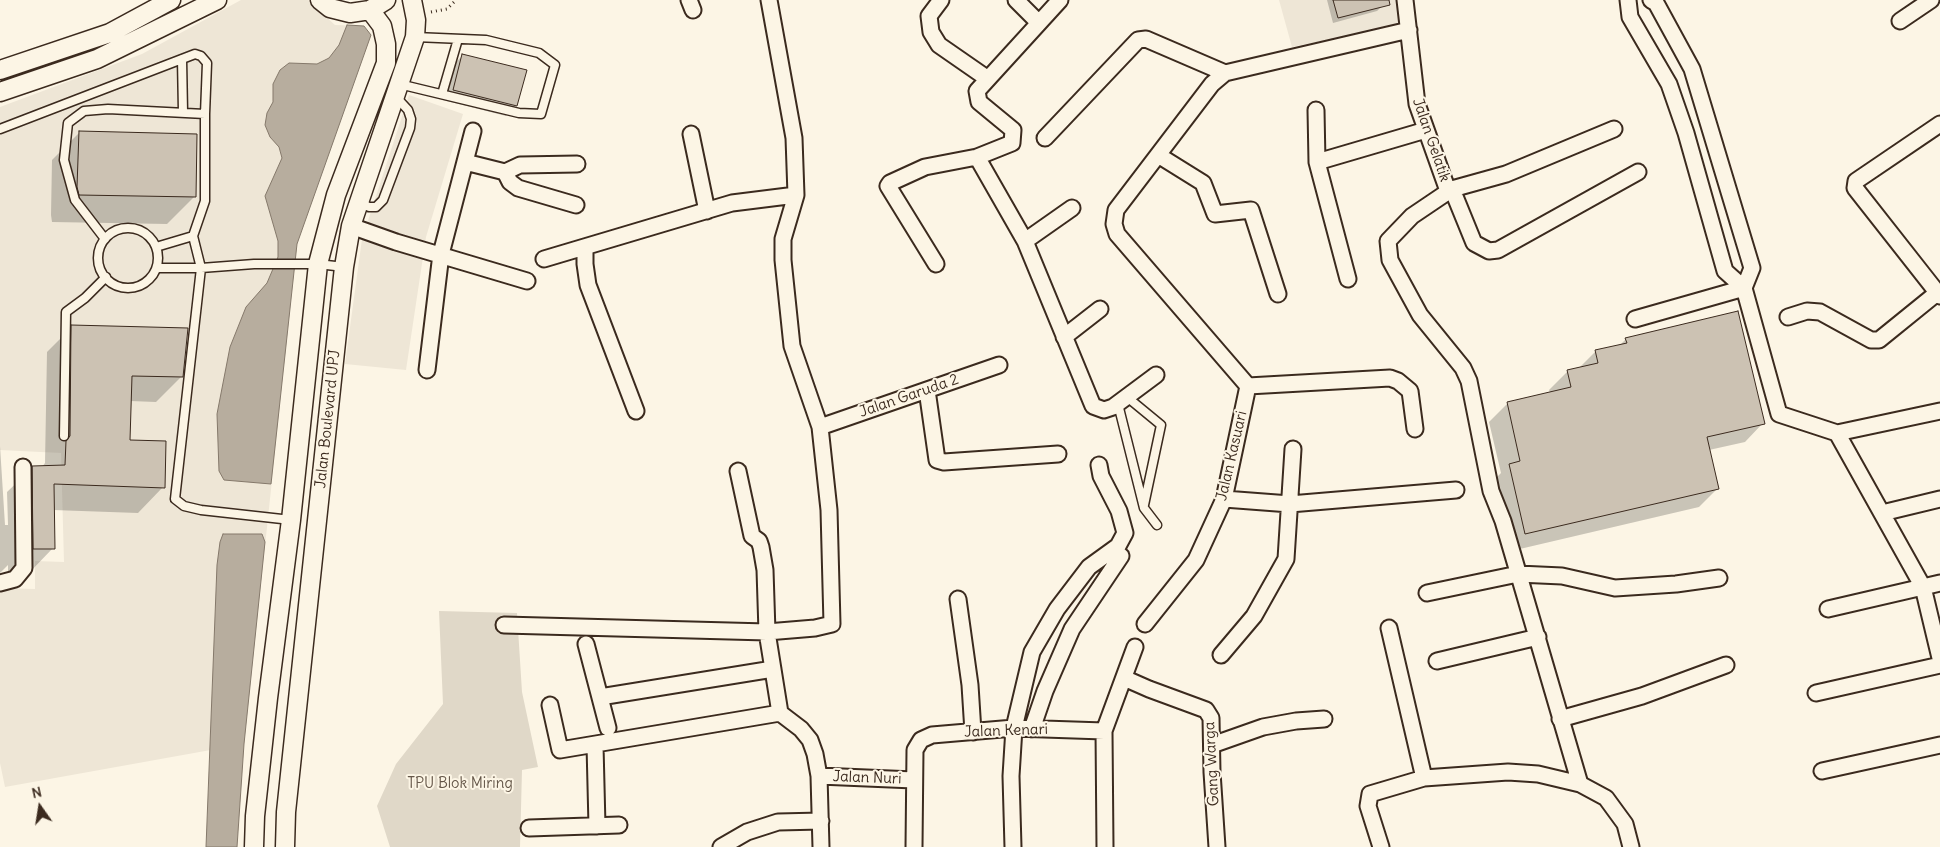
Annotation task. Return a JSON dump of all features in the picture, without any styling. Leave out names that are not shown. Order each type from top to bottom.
[{"type":"street","points":[[0,70],[110,33],[171,0]]},
{"type":"street","points":[[0,92],[97,59],[216,0]]},
{"type":"street","points":[[320,0],[340,11],[355,13],[370,10],[386,0]]},
{"type":"street","points":[[504,625],[767,632],[815,628],[832,624],[829,510],[820,427],[792,346],[783,260],[782,239],[796,195],[794,138],[769,0]]},
{"type":"street","points":[[941,0],[929,16],[931,32],[938,45],[988,79]]},
{"type":"street","points":[[1016,0],[1039,23]]},
{"type":"street","points":[[936,264],[888,186],[890,183],[925,167],[977,157],[1012,143],[1013,130],[979,102],[977,91],[1060,0]]},
{"type":"street","name":"Jalan Gelatik","points":[[1405,0],[1414,94],[1450,190],[1474,243],[1489,251],[1498,250],[1638,172]]},
{"type":"street","points":[[1628,0],[1630,17],[1669,84],[1686,133],[1725,271],[1744,288],[1779,414],[1837,433],[1940,411]]},
{"type":"street","points":[[1651,0],[1656,3],[1692,69],[1752,268],[1744,288]]},
{"type":"street","points":[[1900,21],[1931,0]]},
{"type":"street","name":"Jalan Boulevard UPJ","points":[[285,847],[287,803],[344,266],[351,226],[414,37],[420,5]]},
{"type":"street","name":"Jalan Boulevard UPJ","points":[[254,847],[255,816],[291,520],[318,264],[336,194],[386,63],[386,44],[382,26],[370,10]]},
{"type":"street","points":[[1408,30],[1225,73],[1212,84],[1116,210],[1114,224],[1117,234],[1248,386],[1390,378],[1398,380],[1406,385],[1410,392],[1415,429]]},
{"type":"street","points":[[1045,138],[1138,40],[1146,39],[1225,73]]},
{"type":"street","points":[[1316,110],[1317,162],[1348,279]]},
{"type":"street","points":[[1788,317],[1807,311],[1820,312],[1871,340],[1879,340],[1938,295],[1854,188],[1856,181],[1940,124]]},
{"type":"street","points":[[1580,784],[1538,638],[1491,491],[1469,380],[1463,368],[1420,316],[1389,255],[1388,241],[1412,216],[1450,190],[1506,174],[1614,129]]},
{"type":"street","points":[[427,370],[441,254],[473,130]]},
{"type":"street","points":[[1317,162],[1426,130]]},
{"type":"street","points":[[692,134],[707,211]]},
{"type":"street","points":[[1158,155],[1204,183],[1215,214],[1251,210],[1278,294]]},
{"type":"street","points":[[977,157],[1025,241],[1093,406],[1104,410],[1122,400],[1156,375]]},
{"type":"street","points":[[465,162],[505,172],[520,166],[577,164]]},
{"type":"street","points":[[505,172],[510,182],[518,188],[576,204]]},
{"type":"street","points":[[544,259],[732,204],[796,195]]},
{"type":"street","points":[[1025,241],[1072,208]]},
{"type":"street","points":[[351,226],[396,242],[527,281]]},
{"type":"street","points":[[585,247],[588,285],[636,411]]},
{"type":"street","points":[[1635,319],[1744,288]]},
{"type":"street","points":[[1064,337],[1100,309]]},
{"type":"street","name":"Jalan Garuda 2","points":[[820,427],[999,365]]},
{"type":"street","name":"Jalan Kasuari","points":[[1145,624],[1196,560],[1224,499],[1248,386]]},
{"type":"street","points":[[927,390],[937,460],[944,462],[1058,454]]},
{"type":"street","points":[[1837,433],[1923,587],[1940,658]]},
{"type":"street","points":[[1221,656],[1254,616],[1286,560],[1293,449]]},
{"type":"street","points":[[1013,847],[1011,776],[1014,728],[1032,652],[1057,609],[1089,567],[1118,546],[1125,533],[1119,511],[1101,476],[1099,465]]},
{"type":"street","points":[[0,583],[15,579],[24,568],[22,468]]},
{"type":"street","points":[[738,471],[752,536],[759,541],[762,555],[767,632],[780,713],[801,729],[810,740],[820,776],[821,847]]},
{"type":"street","points":[[1224,499],[1290,504],[1456,490]]},
{"type":"street","points":[[1882,513],[1940,499]]},
{"type":"street","points":[[291,520],[317,523]]},
{"type":"street","points":[[1032,729],[1045,691],[1072,629],[1121,556]]},
{"type":"street","points":[[1427,593],[1518,574],[1562,576],[1615,588],[1676,584],[1719,578]]},
{"type":"street","points":[[1828,609],[1940,583]]},
{"type":"street","points":[[958,598],[970,685],[972,732]]},
{"type":"street","points":[[1389,628],[1424,778]]},
{"type":"street","points":[[1437,661],[1538,638]]},
{"type":"street","points":[[586,644],[608,728]]},
{"type":"street","points":[[1105,847],[1104,731],[1135,648]]},
{"type":"street","points":[[1560,719],[1642,696],[1726,665]]},
{"type":"street","points":[[1816,693],[1940,665]]},
{"type":"street","points":[[600,697],[773,669]]},
{"type":"street","name":"Gang Warga","points":[[1124,678],[1206,710],[1212,724],[1212,772],[1217,847]]},
{"type":"street","points":[[550,705],[560,750],[780,713]]},
{"type":"street","points":[[1212,745],[1263,727],[1296,721],[1324,719]]},
{"type":"street","name":"Jalan Kenari","points":[[914,780],[915,750],[921,740],[932,735],[1014,728],[1104,731]]},
{"type":"street","points":[[1822,771],[1940,744]]},
{"type":"street","points":[[595,745],[597,826]]},
{"type":"street","points":[[1381,847],[1368,806],[1370,794],[1424,778],[1524,772],[1580,784],[1606,798],[1620,814],[1629,834],[1631,847]]},
{"type":"street","name":"Jalan Nuri","points":[[820,776],[914,780]]},
{"type":"street","points":[[914,780],[914,847]]},
{"type":"street","points":[[721,847],[747,832],[778,822],[821,821]]},
{"type":"street","points":[[529,828],[619,825]]},
{"type":"lane","points":[[397,90],[442,94],[519,113],[541,114],[555,65],[539,53],[486,40],[414,37]]},
{"type":"lane","points":[[442,94],[458,39]]},
{"type":"lane","points":[[0,129],[195,54],[201,56],[207,63],[205,201],[193,236],[201,268],[175,499],[184,506],[201,510],[291,520]]},
{"type":"lane","points":[[182,59],[183,112]]},
{"type":"lane","points":[[359,202],[370,207],[376,206],[383,200],[410,128],[408,110],[397,90]]},
{"type":"lane","points":[[105,239],[75,200],[64,160],[68,123],[84,111],[108,109],[205,114]]},
{"type":"lane","points":[[123,228],[133,228],[143,232],[156,247],[158,257],[157,268],[152,277],[134,287],[114,284],[100,268],[98,258],[105,239],[113,232],[123,228]]},
{"type":"lane","points":[[156,247],[193,236]]},
{"type":"lane","points":[[157,268],[201,268],[254,264],[344,266]]},
{"type":"lane","points":[[64,436],[66,312],[85,298],[106,277]]},
{"type":"lane","points":[[1122,400],[1144,508],[1157,525]]},
{"type":"lane","points":[[1122,400],[1161,425],[1144,508]]},
{"type":"path","points":[[420,5],[433,14],[447,9],[456,0]]},
{"type":"shaded area","points":[[241,0],[308,0],[335,25],[364,26],[371,35],[297,244],[244,744],[5,787],[0,763],[0,588],[35,589],[35,561],[64,562],[61,453],[0,450],[0,107],[142,54]]},
{"type":"shaded area","points":[[1279,0],[1402,0],[1405,24],[1292,47]]},
{"type":"shaded area","points":[[347,25],[364,26],[371,35],[297,244],[271,484],[224,480],[219,471],[217,414],[230,347],[246,307],[267,283],[278,257],[278,241],[265,196],[282,158],[279,147],[270,137],[265,125],[267,113],[273,102],[273,84],[280,70],[289,63],[317,64],[329,58],[339,45]]},
{"type":"shaded area","points":[[409,95],[463,114],[426,237],[406,370],[345,364],[362,239]]},
{"type":"shaded area","points":[[223,534],[262,534],[265,542],[244,744],[237,847],[206,847],[217,565]]},
{"type":"green space","name":"TPU Blok Miring","points":[[439,611],[517,613],[522,692],[538,767],[522,770],[520,847],[390,847],[377,806],[396,764],[443,704]]},
{"type":"building","points":[[1333,0],[1389,0],[1390,5],[1338,18]]},
{"type":"building","points":[[462,54],[527,70],[517,106],[453,90]]},
{"type":"building","points":[[79,131],[197,134],[196,197],[79,195],[77,187]]},
{"type":"building","points":[[1738,311],[1765,424],[1707,437],[1719,489],[1525,534],[1509,464],[1520,461],[1507,402],[1571,387],[1567,370],[1598,363],[1595,350],[1627,343],[1625,338]]},
{"type":"building","points":[[71,325],[188,328],[183,377],[132,376],[130,440],[166,441],[165,488],[54,484],[55,549],[33,549],[32,466],[65,465],[66,441],[70,436]]}]
